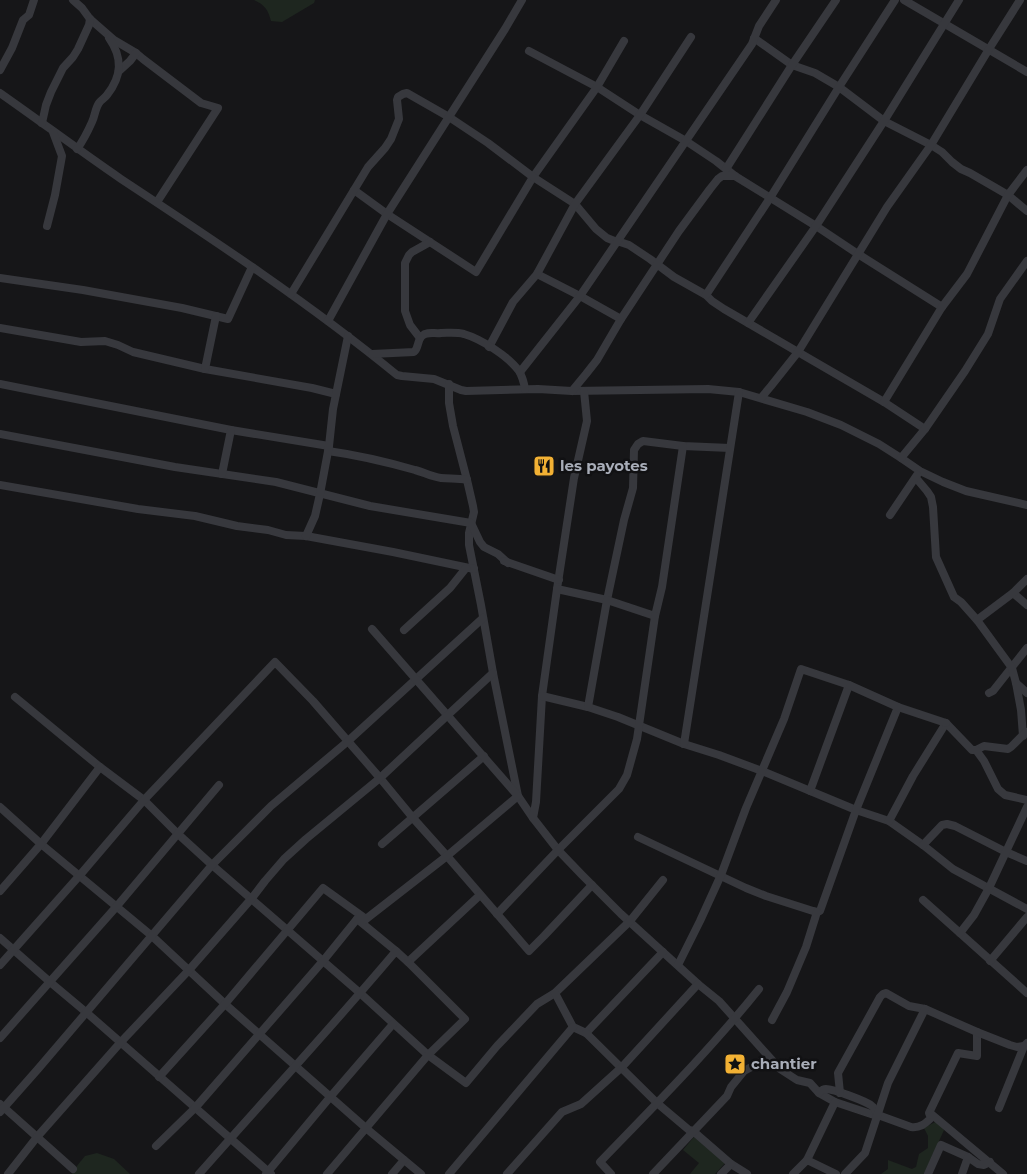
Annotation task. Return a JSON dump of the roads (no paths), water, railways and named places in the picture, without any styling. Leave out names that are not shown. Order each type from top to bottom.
[{"type":"street","points":[[0,70],[34,0]]},
{"type":"street","points":[[73,0],[90,19],[114,40],[136,53],[201,103],[218,108],[157,202]]},
{"type":"street","points":[[328,321],[387,214],[522,0]]},
{"type":"street","points":[[520,372],[580,296],[752,44],[759,26],[776,0]]},
{"type":"street","points":[[726,169],[836,0]]},
{"type":"street","points":[[706,294],[770,198],[838,87],[895,0]]},
{"type":"street","points":[[904,0],[1027,72]]},
{"type":"street","points":[[748,323],[816,226],[959,0]]},
{"type":"street","points":[[761,398],[798,352],[887,207],[931,145],[1020,0]]},
{"type":"street","points":[[42,123],[51,92],[63,68],[78,49],[90,19]]},
{"type":"street","points":[[77,149],[85,139],[99,103],[107,96],[119,71],[119,62],[113,43],[106,33]]},
{"type":"street","points":[[490,347],[513,302],[537,274],[575,204],[640,115],[691,37]]},
{"type":"street","points":[[754,38],[792,65],[815,73],[838,87],[884,121],[931,145],[961,169],[1008,195],[1027,211]]},
{"type":"street","points":[[354,190],[387,214],[476,272],[533,177],[597,88],[624,41]]},
{"type":"street","points":[[529,51],[597,88],[686,141],[735,176],[942,307]]},
{"type":"street","points":[[119,71],[136,53]]},
{"type":"street","points":[[0,93],[77,149],[291,294],[372,354],[397,375],[434,379],[461,390],[708,389],[739,392],[807,412],[841,425],[866,437],[901,458],[918,474],[930,497],[933,507],[936,557],[954,597],[977,620],[1012,668],[1016,683],[1025,734],[1008,748],[984,746],[976,750]]},
{"type":"street","points":[[291,294],[368,167],[391,139],[398,119],[397,100],[400,95],[407,93],[449,117],[488,143],[533,177],[575,204],[596,229],[607,238],[629,245],[674,277],[706,294],[712,301],[724,309],[884,402],[925,429]]},
{"type":"street","points":[[47,226],[62,156],[53,131]]},
{"type":"street","points":[[884,402],[942,307],[967,274],[1008,195],[1027,170]]},
{"type":"street","points":[[572,391],[597,360],[621,319],[679,231],[715,182],[722,176],[735,176]]},
{"type":"street","points":[[420,338],[410,325],[405,311],[405,263],[412,252],[430,242]]},
{"type":"street","points":[[901,458],[925,429],[965,371],[988,334],[1000,299],[1026,264]]},
{"type":"street","points":[[0,278],[83,290],[182,308],[228,319],[252,267]]},
{"type":"street","points":[[537,274],[621,319]]},
{"type":"street","points":[[205,369],[216,316]]},
{"type":"street","points":[[0,328],[81,342],[105,341],[132,352],[205,369],[336,394]]},
{"type":"street","points":[[372,354],[414,352],[417,349],[420,338],[427,333],[454,332],[471,336],[510,361],[520,372],[526,389]]},
{"type":"street","points":[[306,536],[315,516],[320,494],[329,448],[336,394],[348,336]]},
{"type":"street","points":[[0,384],[329,448],[402,466],[439,478],[467,480]]},
{"type":"street","points":[[449,384],[449,403],[453,426],[474,512],[468,539],[470,568],[483,618],[518,796]]},
{"type":"street","points":[[533,818],[536,802],[542,696],[574,478],[587,421],[584,390]]},
{"type":"street","points":[[684,744],[739,392]]},
{"type":"street","points":[[222,474],[231,430]]},
{"type":"street","points":[[0,434],[175,467],[276,482],[370,506],[471,523]]},
{"type":"street","points":[[588,707],[606,600],[633,488],[634,450],[638,444],[643,442],[730,448]]},
{"type":"street","points":[[497,914],[619,789],[627,775],[637,739],[683,446]]},
{"type":"street","points":[[918,474],[966,491],[1027,505]]},
{"type":"street","points":[[890,515],[918,474]]},
{"type":"street","points":[[0,485],[138,509],[196,516],[237,526],[268,530],[286,535],[306,536],[470,568]]},
{"type":"street","points":[[471,523],[484,547],[498,554],[508,563]]},
{"type":"street","points":[[469,545],[508,563],[559,580]]},
{"type":"street","points":[[404,630],[470,568]]},
{"type":"street","points":[[977,620],[1013,593],[1027,578]]},
{"type":"street","points":[[557,589],[606,600],[655,616]]},
{"type":"street","points":[[1013,593],[1027,605]]},
{"type":"street","points":[[73,1169],[2,1108],[87,1013],[212,865],[271,806],[347,742],[483,618]]},
{"type":"street","points":[[372,629],[518,796],[558,850],[663,952],[719,1001],[780,1069]]},
{"type":"street","points":[[989,693],[993,691],[1027,648]]},
{"type":"street","points":[[0,966],[144,800],[275,662],[313,701],[528,951],[592,884]]},
{"type":"street","points":[[678,965],[721,875],[784,718],[801,669],[849,685],[898,707],[946,723],[972,750],[976,750],[984,760],[998,789],[1006,795],[1027,800]]},
{"type":"street","points":[[8,1174],[120,1043],[189,970],[284,859],[380,778],[493,673]]},
{"type":"street","points":[[1016,683],[1027,693]]},
{"type":"street","points":[[810,791],[849,685]]},
{"type":"street","points":[[542,696],[588,707],[639,725],[684,744],[762,771],[856,810],[889,821],[953,869],[1027,909]]},
{"type":"street","points":[[15,697],[100,767],[144,800],[212,865],[252,898],[428,1055],[466,1084],[497,1046],[537,1004],[555,993],[630,921],[663,880]]},
{"type":"street","points":[[772,1020],[787,992],[806,947],[817,912],[822,908],[856,810],[898,707]]},
{"type":"street","points":[[889,821],[913,776],[946,723]]},
{"type":"street","points":[[382,844],[484,756]]},
{"type":"street","points":[[0,891],[42,844],[100,767]]},
{"type":"street","points":[[0,1038],[117,906],[219,785]]},
{"type":"street","points":[[357,918],[366,918],[447,856],[518,796]]},
{"type":"street","points":[[0,807],[152,936],[225,1004],[421,1174]]},
{"type":"street","points":[[960,933],[990,888],[1027,807]]},
{"type":"street","points":[[923,845],[942,825],[947,824],[955,826],[1027,861]]},
{"type":"street","points":[[638,837],[746,888],[817,912]]},
{"type":"street","points":[[159,1077],[225,1004],[323,888],[366,918]]},
{"type":"street","points":[[408,962],[480,895]]},
{"type":"street","points":[[923,900],[1027,994]]},
{"type":"street","points":[[990,961],[1027,917]]},
{"type":"street","points":[[327,1174],[428,1055],[465,1019],[408,962],[357,918]]},
{"type":"street","points":[[156,1146],[195,1108],[261,1034],[357,918]]},
{"type":"street","points":[[0,938],[268,1173],[393,1024]]},
{"type":"street","points":[[199,1174],[396,951]]},
{"type":"street","points":[[586,1033],[663,952]]},
{"type":"street","points":[[507,1174],[562,1112],[581,1104],[622,1068],[698,984]]},
{"type":"street","points":[[611,1174],[600,1162],[735,1019],[759,989]]},
{"type":"street","points":[[555,993],[573,1027],[586,1033],[689,1130],[694,1131],[731,1164],[747,1174]]},
{"type":"street","points":[[840,1093],[838,1073],[880,996],[886,993],[909,1006],[925,1009],[1017,1047],[1026,1045]]},
{"type":"street","points":[[845,1174],[865,1153],[888,1084],[925,1009]]},
{"type":"street","points":[[449,1174],[573,1027]]},
{"type":"street","points":[[653,1174],[727,1096],[731,1087],[744,1071],[766,1059],[797,1080],[810,1083],[819,1093],[835,1102],[904,1125],[916,1128],[922,1126],[931,1118],[929,1112],[958,1053],[977,1056],[977,1032]]},
{"type":"street","points":[[999,1108],[1026,1045]]},
{"type":"street","points":[[819,1093],[824,1089],[840,1093],[872,1106],[878,1116]]},
{"type":"street","points":[[793,1174],[807,1160],[835,1102]]},
{"type":"street","points":[[929,1112],[1003,1174]]},
{"type":"street","points":[[928,1174],[942,1145],[968,1157],[978,1164],[984,1165],[990,1162]]},
{"type":"street","points":[[962,1174],[968,1157]]},
{"type":"street","points":[[392,1174],[404,1160]]},
{"type":"street","points":[[807,1160],[836,1174]]},
{"type":"street","points":[[721,1174],[731,1164]]},
{"type":"place","name":"les payotes","points":[[544,466]]},
{"type":"place","name":"chantier","points":[[735,1064]]}]
